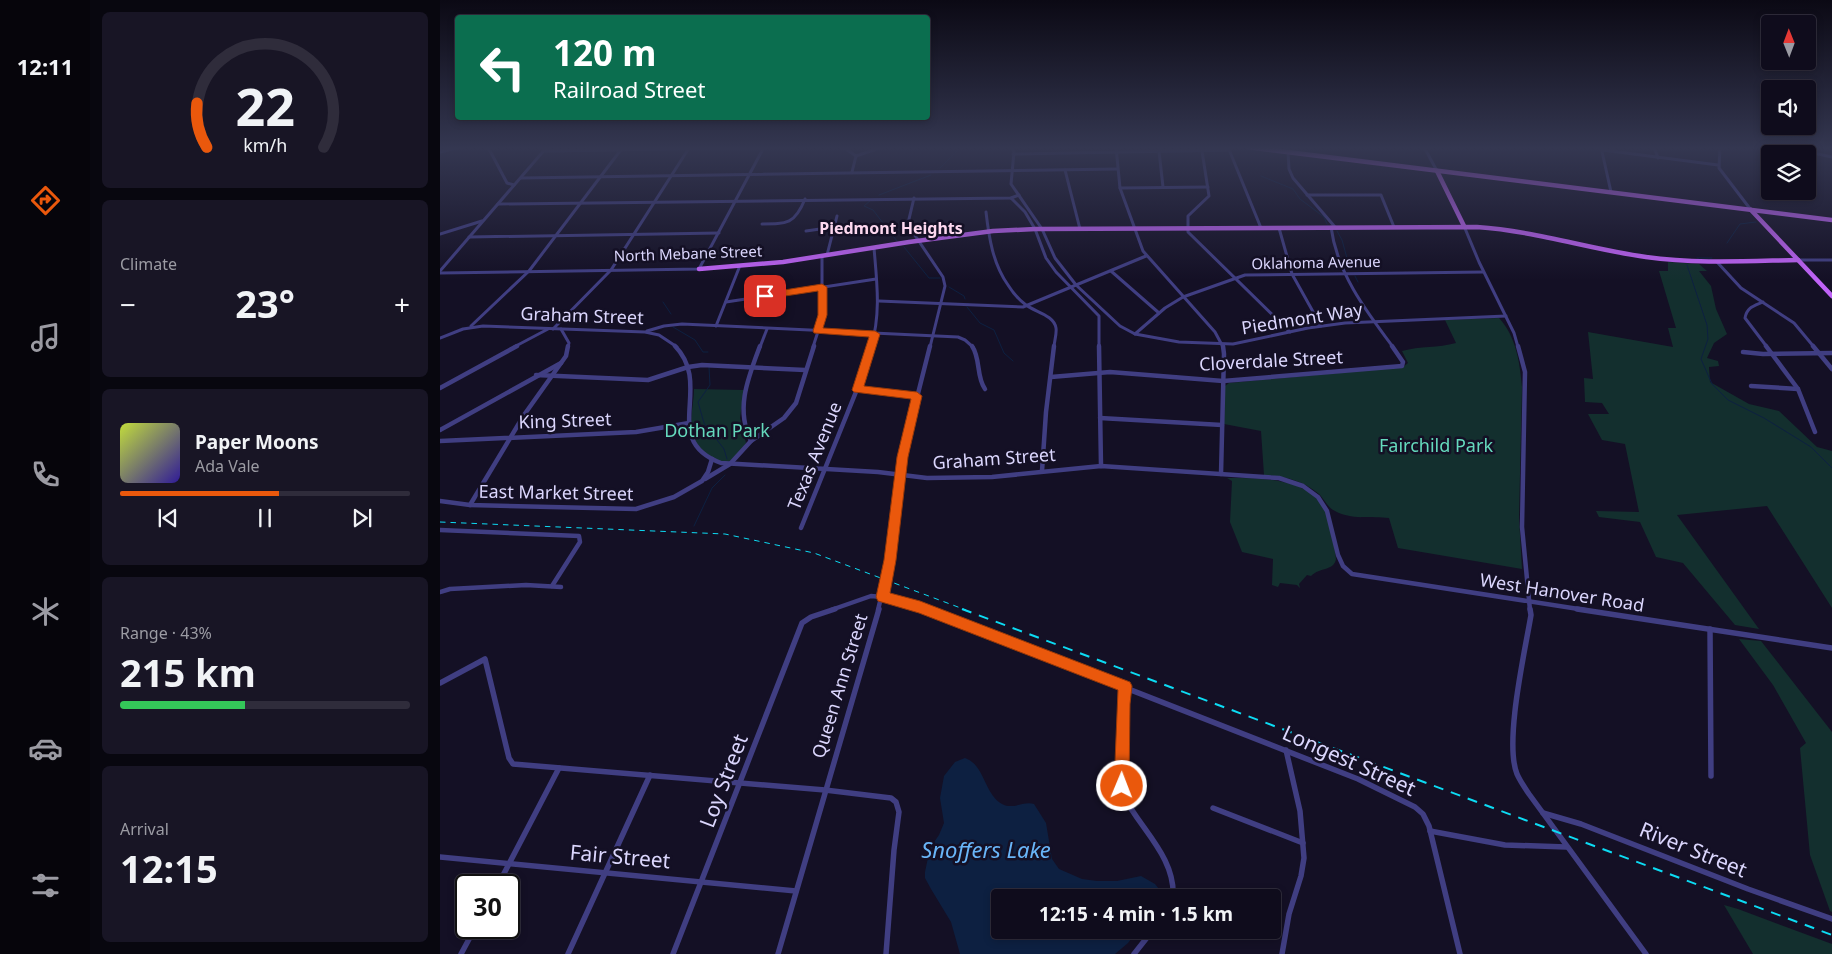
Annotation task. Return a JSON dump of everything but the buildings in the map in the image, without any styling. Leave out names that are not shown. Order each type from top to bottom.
[{"type":"main road","points":[[1447,192],[1464,226]]},
{"type":"main road","points":[[1607,192],[1832,220]]},
{"type":"main road","points":[[1751,210],[1832,296]]},
{"type":"main road","name":"North Mebane Street","points":[[699,269],[739,268],[988,231],[1035,229],[1491,227],[1528,232],[1651,257],[1717,262],[1798,260]]},
{"type":"street","points":[[440,272],[509,192]]},
{"type":"street","points":[[440,338],[470,327],[530,272],[590,192]]},
{"type":"street","points":[[440,388],[551,329],[611,270],[661,192]]},
{"type":"street","points":[[699,269],[741,192]]},
{"type":"street","name":"Piedmont Way","points":[[1016,192],[1042,229],[1055,258],[1076,285],[1123,328],[1136,334],[1179,342],[1238,343],[1321,326],[1375,320],[1506,316]]},
{"type":"street","points":[[1070,192],[1080,229]]},
{"type":"street","points":[[1121,192],[1134,229],[1146,256],[1209,324],[1222,343],[1224,354],[1221,474]]},
{"type":"street","points":[[1208,192],[1207,198],[1189,214],[1188,232],[1290,332]]},
{"type":"street","points":[[1246,192],[1261,228]]},
{"type":"street","points":[[1303,192],[1330,220],[1333,227],[1334,244],[1345,273],[1375,320]]},
{"type":"street","points":[[1737,192],[1751,210]]},
{"type":"street","points":[[1306,195],[1379,194],[1383,197],[1394,227]]},
{"type":"street","points":[[498,204],[1011,198],[1019,195]]},
{"type":"street","name":"Queen Ann Street","points":[[778,954],[882,597],[890,560],[902,457],[945,286],[943,277],[912,233],[909,224],[914,198]]},
{"type":"street","points":[[1011,198],[1025,212],[1035,229],[1046,258],[1056,272],[1069,287],[1096,311],[1099,318],[1101,466]]},
{"type":"street","points":[[762,224],[781,224],[794,219],[800,213],[805,200]]},
{"type":"street","points":[[986,212],[988,231],[1003,279],[1010,290],[1027,305],[1048,317],[1055,326],[1044,430],[1042,472]]},
{"type":"street","name":"East Market Street","points":[[440,501],[470,505],[636,509],[667,500],[730,464],[751,441],[780,422],[794,407],[822,315],[825,255],[837,216]]},
{"type":"street","points":[[440,234],[483,221]]},
{"type":"street","points":[[1464,226],[1517,342],[1525,372],[1522,527],[1531,603],[1531,629],[1518,700],[1513,753],[1515,764],[1520,781],[1541,812],[1646,954]]},
{"type":"street","points":[[806,231],[834,227]]},
{"type":"street","points":[[1279,228],[1292,274],[1321,326]]},
{"type":"street","points":[[469,237],[719,233]]},
{"type":"street","name":"Texas Avenue","points":[[802,528],[824,469],[858,390],[875,334],[878,319],[878,300],[874,248]]},
{"type":"street","points":[[878,300],[1019,307],[1146,256]]},
{"type":"street","name":"North Mebane Street","points":[[1798,260],[1832,260]]},
{"type":"street","points":[[1717,262],[1734,282],[1794,323],[1832,369]]},
{"type":"street","points":[[716,326],[739,268]]},
{"type":"street","name":"North Mebane Street","points":[[440,272],[699,269]]},
{"type":"street","points":[[1111,271],[1159,313]]},
{"type":"street","name":"Oklahoma Avenue","points":[[1136,334],[1159,313],[1183,297],[1235,278],[1257,274],[1484,272]]},
{"type":"street","points":[[726,302],[876,279]]},
{"type":"street","points":[[1762,302],[1748,308],[1745,318],[1798,389],[1815,432]]},
{"type":"street","points":[[1099,318],[1109,316]]},
{"type":"street","name":"Cloverdale Street","points":[[1051,377],[1100,372],[1130,373],[1185,380],[1223,381],[1400,367],[1404,364],[1375,320]]},
{"type":"street","points":[[646,332],[672,325],[958,338],[972,345],[977,357],[981,384],[985,389]]},
{"type":"street","name":"Graham Street","points":[[470,327],[491,326],[646,332],[659,334],[669,339],[678,348],[688,367],[692,442],[700,451],[712,459],[730,464],[824,469],[927,478],[972,478],[1101,466],[1279,478],[1293,482],[1314,493],[1323,502],[1331,516]]},
{"type":"street","points":[[751,441],[743,424],[741,412],[768,329]]},
{"type":"street","points":[[470,505],[511,437],[569,350],[570,343],[561,330]]},
{"type":"street","points":[[1743,352],[1772,354],[1832,352]]},
{"type":"street","points":[[440,430],[562,362]]},
{"type":"street","points":[[536,375],[648,380],[688,367],[710,365],[805,370]]},
{"type":"street","points":[[1751,386],[1798,389]]},
{"type":"street","points":[[858,390],[917,396]]},
{"type":"street","points":[[1100,418],[1222,425]]},
{"type":"street","name":"King Street","points":[[440,441],[636,432],[690,423]]},
{"type":"street","points":[[702,481],[708,472],[712,459]]},
{"type":"street","name":"West Hanover Road","points":[[1331,516],[1340,561],[1344,569],[1350,573],[1531,603],[1832,648]]},
{"type":"street","points":[[440,530],[578,536],[580,542],[552,586]]},
{"type":"street","points":[[440,592],[450,589],[505,586],[561,587]]},
{"type":"street","name":"Loy Street","points":[[673,954],[801,625],[805,620],[871,596],[882,597]]},
{"type":"street","name":"Longest Street","points":[[882,597],[920,607],[1125,686],[1358,779],[1415,807],[1426,819],[1430,831],[1460,954]]},
{"type":"street","points":[[1710,630],[1711,776]]},
{"type":"street","points":[[440,683],[485,659],[510,761],[517,764],[740,782],[891,798],[896,802],[899,812],[892,869],[886,954]]},
{"type":"street","points":[[1125,686],[1123,704],[1123,795],[1171,870],[1174,889]]},
{"type":"street","points":[[1282,954],[1291,908],[1302,872],[1303,843],[1297,798],[1286,750]]},
{"type":"street","points":[[504,874],[559,768]]},
{"type":"street","points":[[568,954],[650,774]]},
{"type":"street","points":[[1213,808],[1303,843]]},
{"type":"street","name":"River Street","points":[[1541,812],[1581,824],[1748,890],[1832,919]]},
{"type":"street","points":[[1430,831],[1505,845],[1566,846]]},
{"type":"street","name":"Fair Street","points":[[441,860],[590,870],[604,874],[796,891]]},
{"type":"street","points":[[461,954],[470,939]]},
{"type":"street","points":[[1134,954],[1146,939]]},
{"type":"green space","points":[[1668,262],[1699,264],[1707,271],[1699,271],[1711,286],[1716,309],[1727,334],[1714,343],[1707,358],[1718,361],[1719,366],[1709,367],[1710,382],[1749,404],[1779,411],[1817,447],[1832,451],[1832,608],[1767,506],[1677,515],[1759,629],[1735,625],[1683,563],[1656,557],[1640,522],[1599,517],[1596,511],[1639,512],[1625,444],[1602,440],[1588,414],[1609,414],[1602,403],[1585,402],[1584,378],[1593,379],[1588,332],[1673,347],[1668,328],[1676,328],[1659,271],[1668,271]]},
{"type":"green space","name":"Fairchild Park","points":[[1499,318],[1505,325],[1516,350],[1522,387],[1519,518],[1522,569],[1398,548],[1389,518],[1354,517],[1341,514],[1330,508],[1319,494],[1306,485],[1279,476],[1264,475],[1261,431],[1224,424],[1225,386],[1229,383],[1403,367],[1408,363],[1402,351],[1456,343],[1445,320]]},
{"type":"green space","name":"Dothan Park","points":[[694,389],[744,390],[740,418],[746,443],[732,460],[726,462],[715,459],[696,443],[691,423]]},
{"type":"green space","points":[[1227,478],[1255,478],[1284,482],[1298,486],[1310,493],[1320,502],[1327,514],[1334,542],[1335,563],[1311,576],[1307,575],[1299,584],[1300,588],[1297,585],[1280,583],[1278,587],[1272,585],[1273,559],[1242,552],[1230,522],[1232,481]]},
{"type":"green space","points":[[1739,639],[1761,641],[1832,732],[1832,912],[1830,911],[1810,855],[1800,748],[1806,743],[1773,685]]},
{"type":"green space","points":[[1724,905],[1832,944],[1832,954],[1753,954]]},
{"type":"water","name":"Snoffers Lake","points":[[965,758],[972,762],[981,773],[991,794],[1002,804],[1010,806],[1034,804],[1046,823],[1052,859],[1059,869],[1082,879],[1097,881],[1117,881],[1141,876],[1155,884],[1159,889],[991,889],[991,939],[1131,939],[1128,943],[1115,954],[960,954],[951,922],[925,878],[930,848],[939,835],[944,823],[940,798],[944,776],[955,762]]},
{"type":"waterway","points":[[879,195],[888,192]]},
{"type":"waterway","points":[[1295,192],[1300,199],[1324,217],[1327,224]]},
{"type":"waterway","points":[[870,201],[864,206],[873,210],[897,241]]},
{"type":"waterway","points":[[1727,243],[1740,224],[1756,222]]},
{"type":"waterway","points":[[1337,231],[1342,240],[1350,269]]},
{"type":"waterway","points":[[904,247],[929,278],[940,278]]},
{"type":"waterway","points":[[1697,258],[1712,258]]},
{"type":"waterway","points":[[1687,265],[1707,325],[1708,339],[1701,359],[1712,384],[1728,400],[1764,418],[1811,447],[1832,468]]},
{"type":"waterway","points":[[1355,276],[1358,282]]},
{"type":"waterway","points":[[949,287],[964,296],[965,299]]},
{"type":"waterway","points":[[663,302],[671,314]]},
{"type":"waterway","points":[[967,307],[980,323],[994,330],[1004,353],[1013,361]]},
{"type":"waterway","points":[[673,327],[695,340],[703,352],[708,352]]},
{"type":"waterway","points":[[709,367],[710,385],[698,402],[704,423],[724,449],[727,459]]},
{"type":"waterway","points":[[694,526],[712,488],[725,475]]},
{"type":"railway","points":[[440,522],[725,534],[814,553],[966,610]]},
{"type":"railway","points":[[962,609],[1832,935]]},
{"type":"district","name":"Piedmont Heights","points":[[891,228]]},
{"type":"route","points":[[765,296],[822,287],[822,315],[818,331],[875,334],[858,390],[917,396],[902,457],[890,560],[882,597],[920,607],[1125,686],[1123,695],[1122,786]]}]
